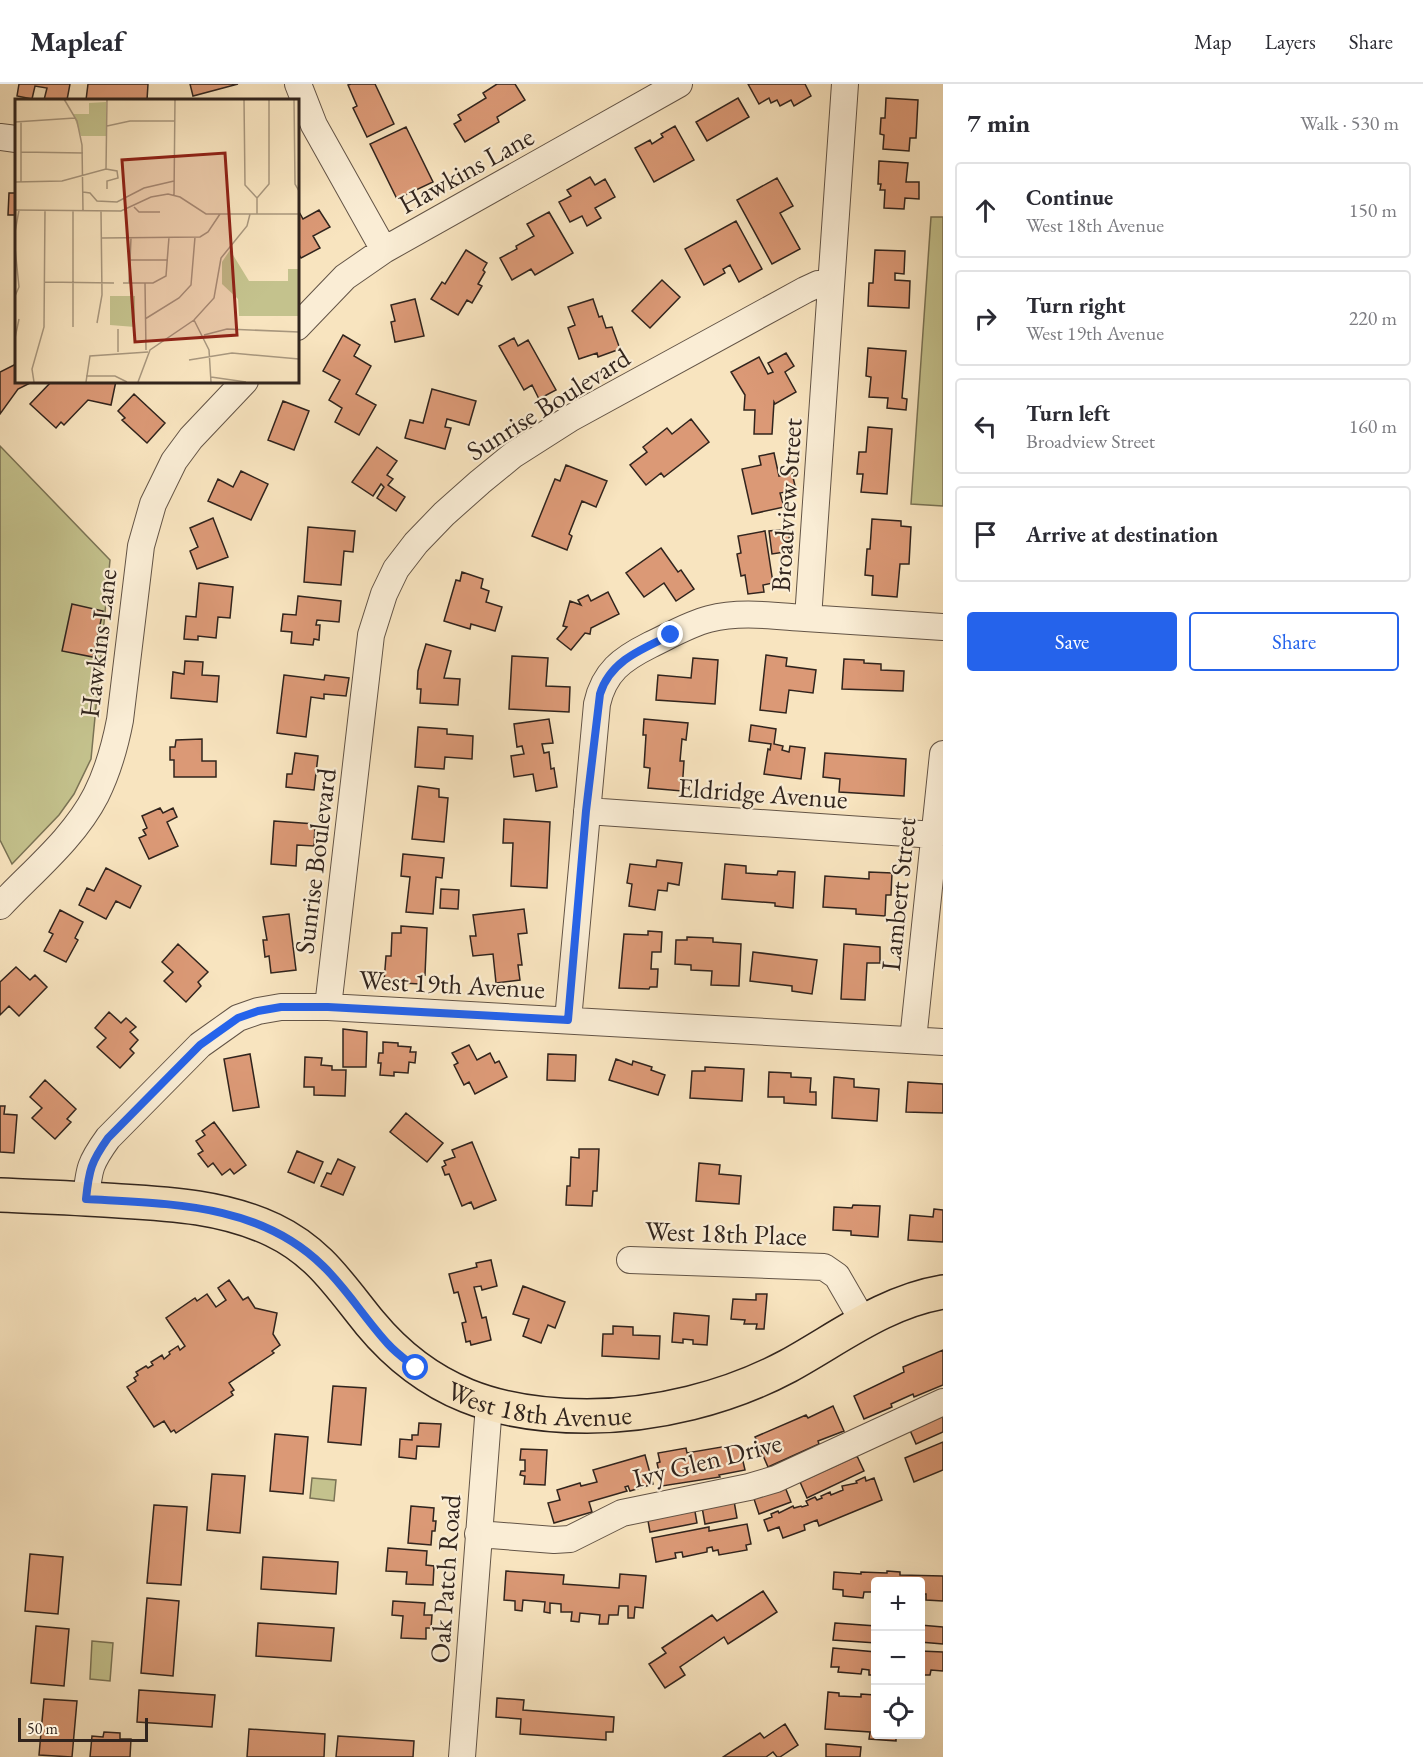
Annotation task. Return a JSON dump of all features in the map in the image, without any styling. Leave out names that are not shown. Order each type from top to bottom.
[{"type":"main road","name":"West 18th Avenue","points":[[0,1195],[177,1204],[239,1216],[301,1246],[344,1287],[389,1346],[416,1368],[440,1383],[489,1405],[543,1414],[587,1416],[665,1408],[700,1399],[762,1378],[893,1306],[943,1292]]},
{"type":"street","name":"Hawkins Lane","points":[[298,326],[345,277],[384,250],[679,84]]},
{"type":"street","name":"Broadview Street","points":[[568,1020],[586,811],[603,684],[618,665],[639,651],[707,620],[740,615],[808,618],[845,84]]},
{"type":"street","points":[[300,97],[384,250]]},
{"type":"street","points":[[0,137],[15,139]]},
{"type":"street","name":"Sunrise Boulevard","points":[[328,1007],[371,635],[384,594],[396,569],[416,543],[444,514],[513,455],[571,418],[805,290],[818,284],[831,284]]},
{"type":"street","name":"Hawkins Lane","points":[[0,906],[68,835],[96,795],[115,746],[139,557],[153,504],[160,486],[191,438],[244,382]]},
{"type":"street","points":[[808,618],[943,627]]},
{"type":"street","name":"Lambert Street","points":[[912,1040],[943,754]]},
{"type":"street","name":"Eldridge Avenue","points":[[586,811],[935,835]]},
{"type":"street","name":"West 19th Avenue","points":[[86,1199],[89,1170],[102,1146],[200,1045],[238,1018],[258,1011],[281,1007],[328,1007],[943,1042]]},
{"type":"street","name":"West 18th Place","points":[[630,1260],[824,1268],[837,1276],[862,1321]]},
{"type":"street","name":"Ivy Glen Drive","points":[[478,1534],[570,1539],[622,1513],[776,1479],[943,1402]]},
{"type":"street","name":"Oak Patch Road","points":[[462,1757],[489,1405]]},
{"type":"shaded area","points":[[931,217],[943,217],[943,506],[911,504]]},
{"type":"shaded area","points":[[0,446],[110,560],[91,759],[74,794],[59,815],[12,864],[0,840]]},
{"type":"shaded area","points":[[312,1478],[336,1480],[334,1501],[310,1498]]},
{"type":"shaded area","points":[[92,1641],[113,1643],[110,1681],[90,1679]]},
{"type":"building","points":[[19,84],[70,84],[67,99],[44,99],[47,88],[35,86],[32,99],[17,96]]},
{"type":"building","points":[[88,84],[148,84],[147,99],[86,99]]},
{"type":"building","points":[[190,84],[238,84],[193,96]]},
{"type":"building","points":[[375,84],[394,124],[367,137],[353,108],[357,106],[348,85]]},
{"type":"building","points":[[497,84],[515,84],[525,100],[497,117],[499,122],[465,142],[454,124],[461,120],[458,115],[486,98],[483,93]]},
{"type":"building","points":[[748,84],[805,84],[811,96],[794,106],[791,100],[780,106],[777,100],[771,103],[769,98],[759,104]]},
{"type":"building","points":[[738,98],[749,117],[707,141],[696,122]]},
{"type":"building","points":[[886,98],[918,100],[916,138],[910,138],[909,151],[883,149],[884,135],[880,134],[881,118],[885,118]]},
{"type":"building","points":[[675,126],[694,160],[654,182],[635,148],[650,140],[652,144],[663,137],[661,134]]},
{"type":"building","points":[[406,127],[433,182],[397,199],[370,144]]},
{"type":"building","points":[[879,161],[908,163],[906,182],[919,182],[919,199],[905,198],[904,209],[884,208],[885,190],[880,190],[881,184],[878,184]]},
{"type":"building","points":[[590,177],[595,185],[605,179],[615,197],[595,208],[601,218],[587,226],[582,216],[570,222],[559,202],[571,196],[567,190]]},
{"type":"building","points":[[777,178],[793,206],[780,213],[800,249],[772,264],[737,200]]},
{"type":"building","points":[[9,193],[15,193],[15,215],[8,215]]},
{"type":"building","points":[[298,210],[303,219],[319,210],[330,227],[313,236],[320,248],[301,258],[298,253]]},
{"type":"building","points":[[549,212],[573,253],[535,275],[531,269],[512,280],[500,258],[534,236],[527,224]]},
{"type":"building","points":[[736,221],[762,269],[739,282],[730,265],[723,269],[725,273],[704,285],[685,249]]},
{"type":"building","points":[[466,250],[487,263],[478,284],[482,286],[472,303],[467,300],[458,315],[431,299],[442,282],[445,284]]},
{"type":"building","points":[[875,250],[905,251],[904,274],[895,273],[895,280],[910,281],[909,308],[868,306],[869,283],[873,283]]},
{"type":"building","points":[[662,280],[680,297],[650,328],[632,311]]},
{"type":"building","points":[[415,299],[424,336],[395,342],[391,322],[395,321],[391,305]]},
{"type":"building","points":[[593,299],[599,317],[602,316],[606,328],[612,327],[620,349],[598,357],[597,353],[579,359],[568,328],[575,325],[568,307]]},
{"type":"building","points":[[343,335],[360,345],[354,356],[371,366],[356,394],[376,405],[359,435],[335,422],[342,408],[329,400],[340,380],[323,371]]},
{"type":"building","points":[[514,338],[518,346],[528,340],[556,390],[539,399],[532,385],[524,390],[499,346]]},
{"type":"building","points":[[868,348],[906,351],[902,398],[907,399],[906,410],[887,408],[888,398],[869,397],[871,377],[866,376]]},
{"type":"building","points":[[786,353],[794,366],[785,372],[796,392],[775,404],[774,402],[772,434],[754,434],[755,410],[744,410],[745,395],[731,372],[759,357],[768,374],[773,372],[768,363]]},
{"type":"building","points":[[15,364],[15,382],[32,382],[18,389],[0,414],[0,372]]},
{"type":"building","points":[[51,382],[116,382],[111,405],[88,400],[64,425],[61,422],[56,428],[30,404]]},
{"type":"building","points":[[432,389],[476,401],[469,425],[447,419],[445,427],[451,428],[445,449],[405,438],[410,420],[423,423]]},
{"type":"building","points":[[134,394],[165,423],[147,443],[122,420],[125,418],[118,411]]},
{"type":"building","points":[[283,401],[309,411],[294,450],[268,440]]},
{"type":"building","points":[[691,419],[709,442],[664,477],[661,473],[646,485],[630,465],[647,452],[643,447],[667,428],[672,434]]},
{"type":"building","points":[[868,427],[892,429],[887,494],[861,492],[863,474],[857,474],[859,452],[866,452]]},
{"type":"building","points":[[377,447],[397,461],[387,475],[393,479],[388,485],[405,497],[396,511],[377,498],[384,487],[381,484],[373,496],[352,482]]},
{"type":"building","points":[[774,453],[779,476],[792,473],[796,490],[780,493],[784,507],[752,514],[742,469],[761,465],[759,456]]},
{"type":"building","points":[[566,465],[607,481],[596,507],[582,501],[569,534],[572,536],[567,550],[532,536],[555,479],[560,481]]},
{"type":"building","points":[[241,471],[268,484],[251,520],[208,501],[218,479],[233,487]]},
{"type":"building","points":[[213,518],[228,557],[197,569],[190,551],[198,547],[190,528]]},
{"type":"building","points":[[872,519],[901,521],[901,526],[911,527],[909,564],[900,564],[897,597],[872,595],[873,576],[865,575]]},
{"type":"building","points":[[308,527],[355,531],[353,552],[344,551],[341,585],[304,582]]},
{"type":"building","points":[[788,529],[791,551],[772,554],[769,531]]},
{"type":"building","points":[[765,531],[773,583],[763,585],[764,592],[748,594],[745,575],[741,576],[737,554],[741,553],[738,536]]},
{"type":"building","points":[[661,548],[678,572],[681,570],[694,589],[676,601],[664,583],[644,597],[626,573]]},
{"type":"building","points":[[462,572],[483,579],[481,588],[489,591],[486,602],[502,607],[495,631],[471,624],[470,629],[444,621],[456,580],[460,581]]},
{"type":"building","points":[[199,583],[233,587],[230,618],[218,617],[216,638],[198,636],[198,640],[184,639],[186,616],[196,617]]},
{"type":"building","points":[[608,592],[619,614],[591,628],[590,634],[585,633],[571,650],[557,639],[567,627],[563,626],[570,601],[581,605],[578,600],[588,595],[591,601]]},
{"type":"building","points":[[298,596],[341,601],[339,622],[317,620],[316,625],[320,625],[319,640],[314,639],[313,645],[291,643],[292,632],[281,631],[283,614],[296,615]]},
{"type":"building","points":[[72,604],[103,611],[93,657],[62,651]]},
{"type":"building","points":[[426,644],[451,651],[444,678],[460,679],[458,705],[420,703],[421,689],[417,689],[418,671]]},
{"type":"building","points":[[766,655],[787,658],[786,666],[816,670],[813,693],[789,690],[786,713],[760,710]]},
{"type":"building","points":[[512,656],[548,658],[546,686],[570,687],[569,712],[509,709]]},
{"type":"building","points":[[693,658],[718,660],[715,704],[656,700],[658,675],[691,678]]},
{"type":"building","points":[[844,659],[881,664],[881,670],[904,671],[903,691],[842,689]]},
{"type":"building","points":[[185,661],[203,662],[202,675],[219,676],[217,702],[171,698],[173,672],[184,674]]},
{"type":"building","points":[[284,675],[324,680],[325,675],[349,678],[346,696],[324,694],[324,699],[311,697],[306,737],[277,733]]},
{"type":"building","points":[[549,719],[553,743],[542,744],[544,753],[549,752],[551,769],[554,768],[557,787],[536,791],[533,774],[514,777],[511,756],[524,754],[522,746],[517,747],[514,724]]},
{"type":"building","points":[[644,719],[688,723],[686,740],[682,739],[680,761],[684,761],[682,791],[648,788],[650,768],[644,767],[646,735],[643,735]]},
{"type":"building","points":[[751,725],[776,729],[774,744],[783,746],[782,750],[789,752],[790,746],[805,748],[801,779],[764,774],[771,744],[749,741]]},
{"type":"building","points":[[418,727],[447,729],[447,734],[473,736],[472,759],[445,757],[444,769],[415,767]]},
{"type":"building","points":[[202,739],[202,761],[216,761],[216,777],[174,777],[174,760],[170,760],[170,747],[175,747],[176,740]]},
{"type":"building","points":[[295,753],[318,756],[314,790],[286,787],[287,774],[292,774]]},
{"type":"building","points":[[825,753],[906,759],[904,796],[839,792],[840,779],[823,777]]},
{"type":"building","points":[[418,786],[439,789],[439,797],[448,798],[444,842],[412,839]]},
{"type":"building","points":[[160,808],[163,813],[173,808],[177,817],[167,822],[178,846],[149,859],[139,838],[146,835],[143,830],[147,828],[142,816]]},
{"type":"building","points":[[504,819],[550,822],[547,888],[511,886],[513,843],[503,843]]},
{"type":"building","points":[[274,821],[315,824],[314,846],[297,845],[296,866],[271,864]]},
{"type":"building","points":[[403,854],[444,858],[442,878],[436,877],[433,914],[406,912],[410,877],[401,876]]},
{"type":"building","points":[[657,860],[682,863],[679,885],[668,883],[667,891],[658,890],[655,910],[629,906],[632,884],[627,883],[630,864],[656,867]]},
{"type":"building","points":[[725,864],[746,866],[746,873],[777,875],[778,871],[795,872],[793,908],[775,906],[775,903],[722,899]]},
{"type":"building","points":[[106,868],[141,886],[130,908],[116,901],[106,919],[79,905],[87,888],[94,891]]},
{"type":"building","points":[[869,872],[892,873],[891,895],[886,895],[885,916],[856,914],[856,909],[823,907],[825,876],[869,879]]},
{"type":"building","points":[[441,889],[459,890],[458,909],[440,908]]},
{"type":"building","points":[[524,909],[527,933],[518,934],[522,965],[518,965],[520,980],[496,983],[493,954],[473,956],[470,936],[476,936],[473,915]]},
{"type":"building","points":[[60,910],[83,922],[75,938],[78,940],[66,962],[44,951],[53,934],[49,932]]},
{"type":"building","points":[[289,914],[296,970],[271,973],[269,956],[265,957],[263,940],[267,940],[263,917]]},
{"type":"building","points":[[401,926],[427,928],[425,975],[421,974],[420,984],[384,982],[386,956],[391,956],[392,933],[401,933]]},
{"type":"building","points":[[648,931],[662,932],[661,952],[652,952],[651,969],[658,969],[657,987],[619,988],[624,934],[648,935]]},
{"type":"building","points":[[687,937],[713,938],[713,942],[741,944],[739,986],[711,985],[712,971],[691,970],[691,965],[675,964],[676,940],[687,940]]},
{"type":"building","points":[[178,944],[208,972],[198,982],[201,986],[186,1002],[164,981],[173,972],[162,962]]},
{"type":"building","points":[[844,944],[880,947],[880,963],[867,963],[865,1000],[841,999]]},
{"type":"building","points":[[753,952],[817,960],[812,994],[792,991],[792,986],[750,981]]},
{"type":"building","points":[[16,967],[30,980],[35,975],[47,987],[19,1016],[9,1006],[0,1015],[0,982]]},
{"type":"building","points":[[109,1012],[121,1023],[126,1018],[136,1027],[130,1032],[138,1040],[130,1049],[134,1053],[120,1068],[97,1047],[106,1038],[95,1028]]},
{"type":"building","points":[[343,1029],[367,1032],[366,1067],[343,1067]]},
{"type":"building","points":[[383,1042],[398,1043],[398,1046],[411,1047],[410,1052],[416,1052],[415,1063],[409,1062],[408,1073],[394,1072],[394,1076],[380,1075],[381,1063],[378,1063],[379,1053],[383,1053]]},
{"type":"building","points":[[469,1045],[477,1060],[490,1053],[495,1063],[499,1061],[507,1077],[475,1094],[469,1082],[464,1085],[454,1065],[458,1063],[452,1053]]},
{"type":"building","points":[[250,1054],[259,1107],[233,1111],[224,1059]]},
{"type":"building","points":[[548,1054],[576,1055],[575,1081],[547,1080]]},
{"type":"building","points":[[305,1057],[322,1058],[321,1065],[332,1066],[332,1070],[346,1070],[345,1096],[314,1095],[314,1087],[304,1087]]},
{"type":"building","points":[[616,1059],[632,1065],[633,1061],[652,1067],[651,1070],[665,1075],[658,1095],[609,1080]]},
{"type":"building","points":[[705,1067],[744,1069],[742,1101],[690,1098],[692,1071],[705,1071]]},
{"type":"building","points":[[769,1072],[791,1073],[791,1077],[811,1078],[810,1092],[816,1092],[816,1105],[784,1103],[784,1097],[768,1097]]},
{"type":"building","points":[[834,1077],[854,1079],[854,1087],[879,1089],[877,1121],[832,1118]]},
{"type":"building","points":[[45,1080],[76,1109],[67,1119],[71,1122],[55,1139],[32,1118],[42,1108],[30,1097]]},
{"type":"building","points":[[908,1082],[943,1084],[943,1113],[906,1112]]},
{"type":"building","points":[[0,1106],[5,1106],[4,1114],[17,1115],[14,1153],[0,1152]]},
{"type":"building","points":[[406,1113],[443,1143],[427,1162],[390,1132]]},
{"type":"building","points":[[214,1122],[246,1165],[234,1174],[230,1169],[222,1175],[213,1163],[208,1167],[198,1154],[203,1151],[196,1141],[205,1135],[202,1131]]},
{"type":"building","points":[[472,1142],[496,1200],[474,1209],[471,1202],[462,1206],[449,1174],[445,1175],[442,1167],[446,1165],[444,1161],[455,1157],[452,1150]]},
{"type":"building","points":[[579,1149],[599,1149],[597,1191],[593,1191],[592,1206],[566,1205],[567,1186],[570,1186],[571,1157],[579,1158]]},
{"type":"building","points":[[297,1151],[323,1162],[314,1183],[288,1172]]},
{"type":"building","points":[[338,1159],[355,1167],[343,1195],[321,1186],[327,1173],[331,1174]]},
{"type":"building","points":[[699,1163],[720,1165],[719,1174],[741,1176],[739,1204],[696,1201]]},
{"type":"building","points":[[853,1205],[880,1206],[878,1237],[851,1235],[851,1231],[833,1230],[834,1207],[852,1208]]},
{"type":"building","points":[[934,1209],[943,1210],[943,1242],[908,1240],[910,1215],[933,1217]]},
{"type":"building","points":[[491,1260],[497,1286],[482,1290],[481,1286],[474,1287],[482,1318],[486,1317],[491,1340],[471,1345],[470,1341],[466,1342],[462,1323],[466,1322],[458,1292],[454,1293],[449,1274],[477,1267],[476,1263]]},
{"type":"building","points":[[229,1280],[243,1300],[248,1297],[255,1308],[277,1313],[273,1334],[280,1345],[272,1351],[274,1353],[229,1383],[234,1390],[231,1392],[233,1395],[176,1433],[174,1430],[171,1432],[164,1421],[154,1427],[127,1387],[136,1381],[134,1378],[138,1375],[136,1372],[153,1365],[151,1362],[162,1355],[164,1359],[178,1346],[180,1350],[185,1346],[166,1318],[195,1298],[197,1301],[207,1294],[216,1307],[226,1300],[218,1288]]},
{"type":"building","points":[[523,1286],[565,1302],[555,1328],[548,1325],[541,1343],[523,1336],[529,1319],[513,1314]]},
{"type":"building","points":[[756,1294],[767,1294],[764,1329],[756,1329],[757,1324],[744,1324],[745,1320],[731,1319],[733,1299],[756,1300]]},
{"type":"building","points":[[674,1313],[709,1316],[707,1345],[693,1344],[693,1340],[683,1339],[683,1343],[672,1342]]},
{"type":"building","points":[[613,1326],[633,1327],[633,1335],[660,1336],[659,1359],[602,1356],[603,1334],[613,1334]]},
{"type":"building","points":[[943,1350],[943,1385],[914,1397],[913,1394],[891,1404],[892,1407],[864,1419],[854,1396],[904,1372],[903,1367]]},
{"type":"building","points":[[333,1386],[366,1388],[361,1445],[328,1442]]},
{"type":"building","points":[[833,1406],[844,1431],[818,1441],[819,1444],[768,1467],[755,1437],[806,1415],[808,1418]]},
{"type":"building","points":[[943,1412],[943,1432],[916,1444],[909,1428]]},
{"type":"building","points":[[419,1423],[441,1424],[439,1447],[417,1446],[416,1459],[399,1457],[400,1439],[412,1440],[412,1435],[418,1435]]},
{"type":"building","points":[[275,1434],[308,1437],[303,1494],[270,1491]]},
{"type":"building","points":[[943,1442],[943,1470],[914,1482],[905,1458]]},
{"type":"building","points":[[739,1444],[745,1470],[719,1475],[720,1477],[662,1486],[657,1463],[660,1462],[658,1453],[686,1448],[687,1453]]},
{"type":"building","points":[[521,1449],[547,1450],[545,1485],[524,1484],[525,1476],[520,1475],[521,1471],[525,1471],[525,1460],[520,1460]]},
{"type":"building","points":[[645,1455],[653,1484],[630,1491],[628,1486],[625,1487],[627,1491],[589,1502],[592,1512],[554,1523],[548,1503],[560,1500],[557,1490],[580,1483],[581,1486],[597,1482],[593,1470]]},
{"type":"building","points":[[857,1456],[864,1471],[807,1498],[800,1482]]},
{"type":"building","points":[[212,1474],[245,1476],[240,1533],[207,1530]]},
{"type":"building","points":[[865,1477],[866,1481],[874,1478],[882,1500],[819,1526],[817,1520],[804,1525],[805,1530],[783,1538],[779,1527],[768,1531],[764,1520],[772,1517],[771,1514],[793,1506],[794,1508],[808,1505],[806,1501],[815,1497],[817,1500],[830,1492],[831,1495],[843,1490],[842,1486],[857,1483],[856,1481]]},
{"type":"building","points":[[785,1487],[791,1502],[759,1514],[754,1499]]},
{"type":"building","points":[[734,1501],[737,1518],[705,1524],[702,1507]]},
{"type":"building","points":[[154,1505],[187,1507],[181,1585],[147,1583]]},
{"type":"building","points":[[411,1506],[434,1508],[433,1521],[436,1521],[435,1531],[432,1531],[431,1545],[408,1543]]},
{"type":"building","points":[[694,1506],[697,1523],[650,1532],[647,1515]]},
{"type":"building","points":[[747,1524],[751,1544],[746,1545],[747,1550],[719,1555],[718,1550],[713,1551],[712,1547],[707,1548],[707,1552],[683,1557],[682,1552],[675,1553],[676,1558],[656,1562],[652,1538],[709,1527],[709,1531]]},
{"type":"building","points":[[388,1548],[427,1551],[426,1565],[434,1566],[433,1585],[406,1584],[407,1572],[386,1571]]},
{"type":"building","points":[[30,1554],[63,1557],[58,1614],[25,1611]]},
{"type":"building","points":[[263,1557],[338,1562],[336,1594],[261,1589]]},
{"type":"building","points":[[506,1571],[564,1575],[563,1584],[619,1588],[620,1574],[646,1576],[643,1608],[635,1607],[634,1618],[628,1618],[628,1606],[619,1606],[618,1615],[609,1615],[608,1624],[599,1624],[600,1615],[580,1613],[579,1622],[571,1621],[572,1612],[561,1612],[561,1604],[550,1603],[550,1613],[544,1612],[545,1602],[523,1600],[522,1611],[515,1610],[515,1601],[504,1600]]},
{"type":"building","points":[[887,1571],[900,1572],[900,1575],[943,1576],[943,1601],[926,1600],[925,1577],[871,1577],[871,1592],[864,1592],[863,1598],[843,1596],[843,1590],[833,1589],[834,1572],[887,1573]]},
{"type":"building","points":[[763,1591],[777,1612],[728,1644],[724,1637],[680,1667],[685,1675],[665,1688],[649,1664],[666,1653],[662,1648],[712,1615],[717,1621]]},
{"type":"building","points":[[147,1598],[179,1601],[173,1676],[141,1673]]},
{"type":"building","points":[[393,1601],[425,1603],[424,1615],[432,1615],[431,1628],[426,1628],[426,1639],[401,1638],[403,1616],[392,1615]]},
{"type":"building","points":[[258,1623],[334,1628],[331,1661],[256,1656]]},
{"type":"building","points":[[835,1623],[871,1626],[871,1643],[833,1640]]},
{"type":"building","points":[[925,1625],[943,1627],[943,1644],[925,1642]]},
{"type":"building","points":[[36,1626],[69,1629],[64,1686],[31,1683]]},
{"type":"building","points":[[833,1648],[871,1652],[871,1675],[869,1675],[869,1670],[862,1669],[861,1674],[838,1672],[839,1667],[831,1667]]},
{"type":"building","points":[[925,1651],[943,1652],[943,1671],[931,1670],[930,1675],[925,1675]]},
{"type":"building","points":[[139,1690],[215,1695],[212,1727],[137,1722]]},
{"type":"building","points":[[828,1692],[839,1693],[839,1696],[861,1697],[861,1694],[871,1695],[871,1739],[896,1739],[896,1741],[869,1739],[870,1732],[825,1729]]},
{"type":"building","points":[[497,1698],[524,1700],[523,1710],[614,1717],[613,1732],[606,1732],[606,1740],[520,1734],[521,1719],[496,1717]]},
{"type":"building","points":[[44,1699],[77,1701],[72,1757],[39,1755]]},
{"type":"building","points":[[785,1724],[798,1745],[780,1757],[773,1752],[766,1757],[723,1757],[760,1733],[764,1738]]},
{"type":"building","points":[[249,1729],[325,1734],[324,1757],[247,1757]]},
{"type":"building","points":[[104,1732],[120,1733],[120,1739],[131,1739],[130,1757],[90,1757],[92,1736],[103,1737]]},
{"type":"building","points":[[338,1736],[414,1741],[413,1757],[336,1757]]},
{"type":"building","points":[[826,1744],[861,1747],[860,1757],[826,1757]]},
{"type":"route","points":[[416,1368],[389,1346],[344,1287],[301,1246],[239,1216],[209,1209],[177,1204],[86,1199],[89,1170],[108,1138],[200,1045],[238,1018],[258,1011],[281,1007],[328,1007],[568,1020],[597,704],[603,684],[618,665],[639,651],[671,635]]}]
